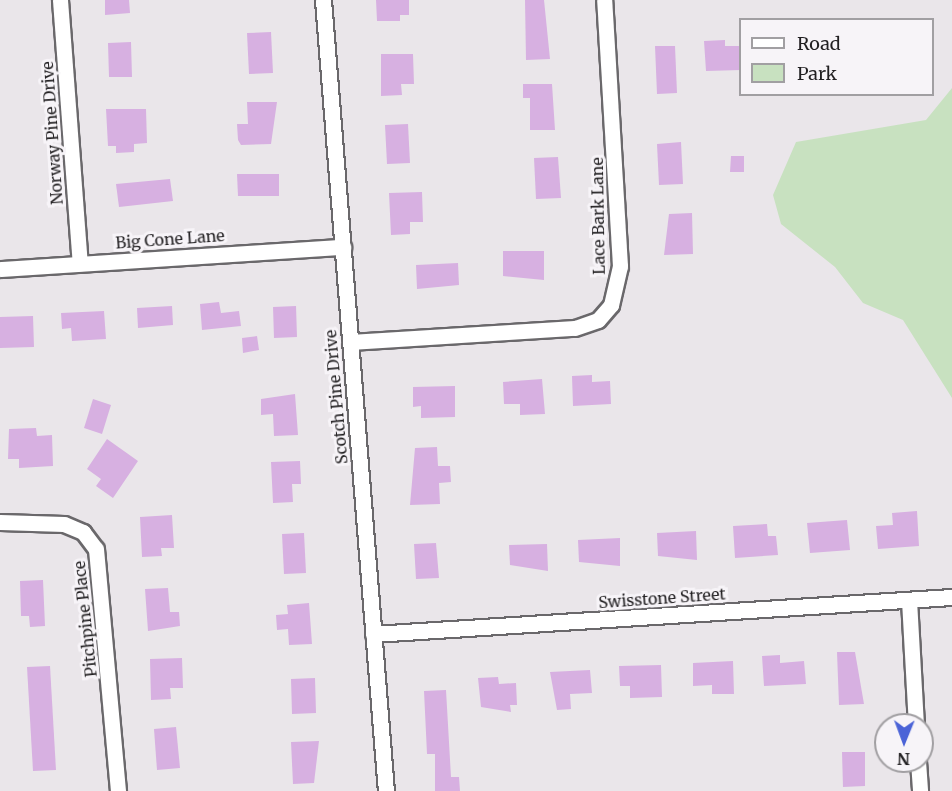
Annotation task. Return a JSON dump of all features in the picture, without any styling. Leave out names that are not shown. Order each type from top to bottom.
[{"type":"street","name":"Norway Pine Drive","points":[[60,0],[80,263]]},
{"type":"street","name":"Scotch Pine Drive","points":[[323,0],[386,791]]},
{"type":"street","name":"Lace Bark Lane","points":[[350,342],[575,328],[598,320],[611,305],[620,266],[604,0]]},
{"type":"street","name":"Big Cone Lane","points":[[0,269],[342,247]]},
{"type":"street","name":"Pitchpine Place","points":[[0,522],[64,524],[83,532],[96,549],[118,791]]},
{"type":"street","name":"Swisstone Street","points":[[373,634],[952,597]]},
{"type":"street","points":[[909,600],[915,713]]},
{"type":"street","points":[[919,773],[920,791]]},
{"type":"green space","points":[[952,88],[952,398],[903,320],[863,303],[835,267],[781,224],[773,195],[796,142],[926,120]]},
{"type":"building","points":[[105,0],[129,0],[130,13],[105,15]]},
{"type":"building","points":[[376,0],[409,0],[409,15],[400,15],[400,21],[377,21]]},
{"type":"building","points":[[525,0],[544,0],[550,59],[526,60]]},
{"type":"building","points":[[271,32],[273,73],[249,74],[247,33]]},
{"type":"building","points":[[725,40],[725,46],[739,46],[739,70],[706,71],[704,41]]},
{"type":"building","points":[[131,42],[132,77],[109,77],[108,43]]},
{"type":"building","points":[[655,46],[675,46],[677,93],[657,94]]},
{"type":"building","points":[[381,54],[413,54],[414,84],[401,84],[402,95],[381,96]]},
{"type":"building","points":[[523,84],[552,84],[555,130],[530,130],[530,98],[523,98]]},
{"type":"building","points":[[247,102],[277,102],[271,144],[241,145],[238,140],[237,124],[248,124]]},
{"type":"building","points":[[106,109],[146,109],[147,143],[134,144],[134,152],[116,153],[116,146],[108,146]]},
{"type":"building","points":[[408,124],[410,163],[387,164],[385,125]]},
{"type":"building","points":[[681,142],[683,184],[659,185],[657,144]]},
{"type":"building","points":[[731,156],[744,156],[744,172],[730,172]]},
{"type":"building","points":[[558,157],[561,198],[536,199],[534,158]]},
{"type":"building","points":[[237,174],[279,174],[279,196],[238,196]]},
{"type":"building","points":[[170,179],[173,201],[119,207],[116,184]]},
{"type":"building","points":[[422,192],[423,222],[410,222],[410,234],[391,235],[389,193]]},
{"type":"building","points":[[692,213],[693,254],[664,255],[669,214]]},
{"type":"building","points":[[503,251],[544,251],[544,280],[503,276]]},
{"type":"building","points":[[458,263],[459,285],[417,289],[416,265]]},
{"type":"building","points":[[219,302],[221,313],[239,311],[241,326],[202,330],[200,304]]},
{"type":"building","points":[[172,306],[173,325],[138,328],[137,308]]},
{"type":"building","points":[[296,306],[297,337],[274,338],[273,307]]},
{"type":"building","points":[[104,311],[106,339],[72,341],[71,328],[62,329],[61,313]]},
{"type":"building","points":[[33,316],[34,347],[0,348],[0,317]]},
{"type":"building","points":[[257,336],[259,350],[243,353],[242,338]]},
{"type":"building","points":[[592,375],[592,382],[610,381],[611,404],[573,406],[572,376]]},
{"type":"building","points":[[542,379],[545,414],[520,415],[520,404],[504,404],[503,382]]},
{"type":"building","points":[[455,386],[455,417],[421,418],[421,406],[413,407],[413,387]]},
{"type":"building","points":[[295,394],[298,435],[274,436],[273,414],[261,415],[261,399]]},
{"type":"building","points":[[93,399],[111,405],[102,434],[84,428]]},
{"type":"building","points":[[36,428],[37,436],[52,435],[53,466],[19,468],[19,459],[8,459],[9,429]]},
{"type":"building","points":[[107,439],[138,461],[113,498],[96,486],[101,479],[87,469]]},
{"type":"building","points":[[437,447],[438,466],[450,466],[451,482],[439,483],[440,504],[410,505],[415,448]]},
{"type":"building","points":[[300,461],[301,484],[292,484],[293,502],[273,503],[271,462]]},
{"type":"building","points":[[917,511],[919,546],[878,549],[876,526],[893,525],[892,513]]},
{"type":"building","points":[[172,515],[174,548],[161,548],[162,556],[142,557],[140,517]]},
{"type":"building","points":[[847,520],[850,550],[810,553],[807,523]]},
{"type":"building","points":[[767,524],[768,536],[776,536],[778,555],[735,558],[733,526]]},
{"type":"building","points":[[696,531],[697,560],[658,556],[657,533]]},
{"type":"building","points":[[304,533],[306,573],[284,574],[282,534]]},
{"type":"building","points":[[620,538],[620,566],[579,562],[578,540]]},
{"type":"building","points":[[436,543],[439,578],[416,579],[414,544]]},
{"type":"building","points":[[547,544],[548,571],[510,565],[509,545]]},
{"type":"building","points":[[43,580],[45,626],[30,627],[29,616],[21,616],[20,581]]},
{"type":"building","points":[[168,588],[170,612],[179,612],[180,626],[148,631],[145,589]]},
{"type":"building","points":[[309,603],[312,644],[289,645],[288,629],[277,630],[276,615],[288,614],[287,605]]},
{"type":"building","points":[[837,652],[855,652],[864,704],[839,705]]},
{"type":"building","points":[[780,655],[780,663],[804,661],[806,684],[764,686],[762,656]]},
{"type":"building","points":[[182,658],[183,688],[170,688],[171,699],[151,700],[150,659]]},
{"type":"building","points":[[733,661],[734,694],[712,694],[712,685],[693,686],[693,663]]},
{"type":"building","points":[[661,665],[662,697],[630,698],[630,686],[620,686],[619,666]]},
{"type":"building","points":[[50,666],[56,770],[33,771],[27,667]]},
{"type":"building","points":[[590,670],[592,693],[570,694],[571,709],[557,710],[550,672]]},
{"type":"building","points":[[498,677],[499,684],[516,683],[517,705],[510,705],[511,712],[481,707],[478,678]]},
{"type":"building","points":[[315,678],[316,713],[292,714],[291,679]]},
{"type":"building","points":[[446,690],[451,777],[459,777],[460,791],[435,791],[435,754],[427,754],[424,691]]},
{"type":"building","points":[[176,727],[180,768],[157,770],[154,729]]},
{"type":"building","points":[[319,741],[314,783],[293,784],[291,742]]},
{"type":"building","points":[[842,752],[865,752],[865,786],[843,787]]}]
